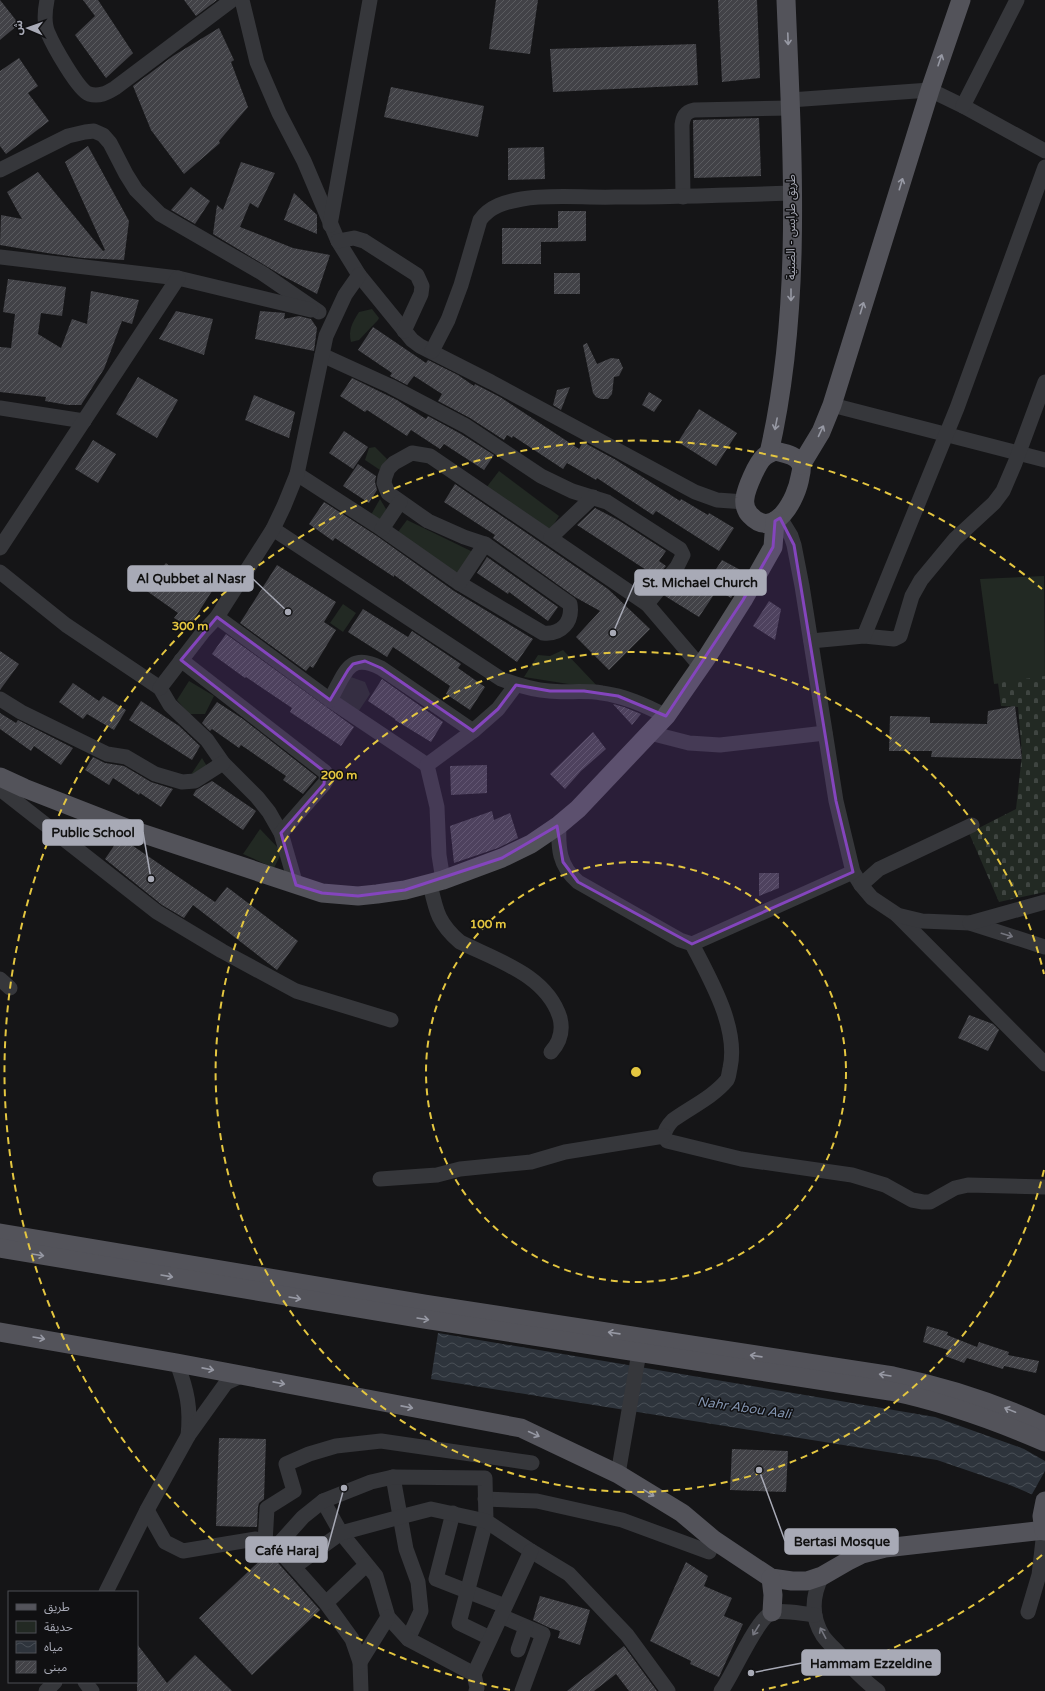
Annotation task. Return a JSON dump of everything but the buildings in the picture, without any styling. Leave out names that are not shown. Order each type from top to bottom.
[{"type":"main road","name":"طريق طرابس - الضنية","points":[[770,453],[786,362],[791,304],[790,104],[786,0]]},
{"type":"main road","points":[[0,777],[24,788],[129,829],[322,893],[358,896],[405,890],[437,882],[502,858],[531,844],[559,825],[578,809],[666,716],[743,600],[773,547],[777,520],[795,496],[799,484],[801,465],[821,432],[832,405],[930,90],[961,0]]},
{"type":"main road","points":[[777,520],[764,523],[754,518],[746,509],[745,502],[747,491],[756,469],[763,457],[775,451],[792,456],[801,465]]},
{"type":"main road","points":[[0,1233],[425,1304],[639,1351],[920,1382],[981,1399],[1045,1426]]},
{"type":"main road","points":[[0,1248],[423,1320],[639,1351],[916,1397],[976,1414],[1045,1442]]},
{"type":"main road","points":[[0,1332],[177,1363],[521,1428],[618,1474],[682,1513],[714,1540],[771,1578],[792,1581],[807,1581],[822,1576],[862,1554],[884,1548],[1045,1531],[1042,1523],[1044,1504]]},
{"type":"main road","points":[[771,1578],[773,1595],[772,1612]]},
{"type":"street","points":[[46,0],[46,22],[48,33],[80,87],[88,94],[99,95],[106,94],[115,88],[232,0]]},
{"type":"street","points":[[242,0],[257,62],[279,113],[304,161],[330,225],[338,241],[359,274],[412,340],[420,346],[432,351],[695,492],[716,500],[745,502]]},
{"type":"street","points":[[330,225],[370,0]]},
{"type":"street","points":[[963,106],[1017,0]]},
{"type":"street","points":[[683,197],[682,125],[683,118],[690,111],[790,104],[930,90],[963,106],[1045,151]]},
{"type":"street","points":[[0,170],[68,136],[94,131],[103,135],[110,142],[136,190],[160,214],[262,273],[319,312]]},
{"type":"street","points":[[864,636],[976,357],[1045,167]]},
{"type":"street","points":[[432,351],[448,320],[480,220],[485,213],[496,206],[522,199],[553,197],[683,197],[791,193]]},
{"type":"street","points":[[338,241],[354,238],[364,242],[417,275],[422,286],[421,294],[404,331]]},
{"type":"street","points":[[0,257],[178,278],[335,315]]},
{"type":"street","points":[[160,688],[203,632],[217,617],[273,529],[297,474],[326,336],[345,295],[359,274]]},
{"type":"street","points":[[0,548],[178,278]]},
{"type":"street","points":[[322,355],[390,386],[466,426],[541,476],[572,491],[607,502],[680,549],[683,555],[677,566],[647,604]]},
{"type":"street","points":[[811,641],[864,636],[894,639],[900,636],[912,596],[921,580],[954,539],[1003,492],[1045,382]]},
{"type":"street","points":[[832,405],[1045,460]]},
{"type":"street","points":[[0,408],[84,421]]},
{"type":"street","points":[[297,474],[382,529],[459,583],[543,633],[556,632],[562,629],[567,623],[572,611],[570,604],[485,544],[464,537],[428,521],[388,493],[384,483],[388,469],[394,463],[412,453],[430,456],[647,604],[700,666]]},
{"type":"street","points":[[550,537],[593,498]]},
{"type":"street","points":[[382,529],[400,502]]},
{"type":"street","points":[[777,520],[791,536],[794,545],[811,641],[836,801],[853,872],[861,885],[872,898],[896,914],[1045,1064]]},
{"type":"street","points":[[273,529],[488,671],[516,685],[550,691],[584,691],[618,696],[634,701],[666,716]]},
{"type":"street","points":[[459,583],[485,544]]},
{"type":"street","points":[[0,572],[66,625],[160,688],[170,705],[207,740],[223,763],[257,797],[269,812],[281,833],[296,884]]},
{"type":"street","points":[[217,617],[330,700],[427,765],[437,806],[439,855],[437,882],[439,918],[452,936],[460,942],[531,979],[550,996],[555,1004],[562,1024],[558,1045],[551,1052]]},
{"type":"street","points":[[181,660],[325,772],[327,779],[324,784],[281,833]]},
{"type":"street","points":[[330,700],[353,664],[365,661],[381,668],[473,731]]},
{"type":"street","points":[[427,765],[473,731],[498,709],[516,685]]},
{"type":"street","points":[[0,699],[21,712],[107,754],[126,757],[155,774],[182,782],[195,781],[223,763]]},
{"type":"street","points":[[650,733],[689,743],[720,745],[825,734]]},
{"type":"street","points":[[0,789],[157,912],[222,951],[296,991],[391,1020]]},
{"type":"street","points":[[559,825],[559,850],[569,874],[573,878],[680,940],[692,944],[853,872]]},
{"type":"street","points":[[861,885],[879,869],[972,825]]},
{"type":"street","points":[[970,923],[1045,902]]},
{"type":"street","points":[[896,914],[922,921],[970,923],[1045,947]]},
{"type":"street","points":[[692,944],[723,1011],[730,1034],[732,1060],[728,1078],[718,1089],[703,1101],[673,1120],[664,1131],[664,1136],[667,1141],[741,1159],[852,1175],[885,1185],[912,1200],[922,1202],[930,1202],[954,1188],[968,1185],[1045,1187]]},
{"type":"street","points":[[380,1179],[437,1175],[460,1169],[531,1162],[564,1152],[664,1136]]},
{"type":"street","points":[[618,1474],[639,1351]]},
{"type":"street","points":[[177,1363],[188,1400],[190,1415],[188,1436]]},
{"type":"street","points":[[106,1591],[147,1510],[188,1436],[226,1383],[241,1376]]},
{"type":"street","points":[[271,1545],[267,1508],[294,1491],[286,1464],[309,1454],[336,1446],[381,1441],[532,1463]]},
{"type":"street","points":[[271,1545],[323,1501],[372,1482],[393,1477],[485,1478],[486,1521],[459,1624],[490,1638]]},
{"type":"street","points":[[393,1477],[406,1549],[418,1582],[421,1611],[408,1639]]},
{"type":"street","points":[[485,1499],[537,1501],[622,1520],[709,1552],[714,1540]]},
{"type":"street","points":[[323,1501],[341,1532],[376,1576],[388,1617],[408,1639],[478,1686],[490,1638],[531,1551]]},
{"type":"street","points":[[294,1567],[341,1532],[431,1509],[486,1521],[569,1574],[627,1635],[668,1691]]},
{"type":"street","points":[[147,1510],[165,1542],[183,1551],[256,1539],[271,1545],[294,1567],[326,1603],[352,1639],[360,1662],[361,1691]]},
{"type":"street","points":[[453,1513],[436,1579],[468,1592],[503,1611],[526,1627],[543,1634],[522,1691]]},
{"type":"street","points":[[1028,1612],[1039,1575],[1045,1531]]},
{"type":"street","points":[[326,1603],[366,1564]]},
{"type":"street","points":[[822,1576],[814,1598],[815,1615],[823,1636],[862,1680],[878,1691]]},
{"type":"street","points":[[722,1691],[744,1654],[755,1631],[764,1618],[772,1612],[815,1615]]},
{"type":"street","points":[[360,1662],[388,1617]]},
{"type":"street","points":[[518,1650],[526,1627]]},
{"type":"street","points":[[46,1691],[54,1683]]},
{"type":"street","points":[[86,1683],[92,1691]]},
{"type":"highlighted area","points":[[780,518],[794,545],[836,801],[853,872],[692,944],[578,882],[563,862],[557,826],[502,858],[405,890],[358,896],[322,893],[296,885],[281,833],[324,784],[325,772],[181,660],[217,617],[330,700],[353,664],[365,661],[381,668],[473,731],[498,709],[516,685],[550,691],[584,691],[618,696],[666,716],[743,600],[773,547],[775,521]]},
{"type":"green space","points":[[372,309],[379,318],[378,320],[359,340],[351,342],[351,327],[359,312]]},
{"type":"green space","points":[[375,447],[387,459],[380,470],[365,460],[369,448]]},
{"type":"green space","points":[[499,471],[559,516],[549,532],[486,488]]},
{"type":"green space","points":[[380,499],[386,509],[384,519],[368,520]]},
{"type":"green space","points":[[407,520],[473,552],[456,578],[395,536]]},
{"type":"green space","points":[[1044,576],[1045,678],[994,684],[980,579]]},
{"type":"green space","points":[[343,604],[356,613],[343,632],[330,623]]},
{"type":"green space","points":[[563,650],[600,689],[524,677],[538,655],[550,656]]},
{"type":"green space","points":[[348,676],[365,682],[370,694],[356,715],[333,699]]},
{"type":"green space","points":[[1045,676],[1045,892],[999,902],[969,833],[1016,809],[1022,754],[1018,707],[1001,706],[998,683]]},
{"type":"green space","points":[[189,681],[214,696],[205,714],[189,714],[177,700]]},
{"type":"green space","points":[[202,758],[208,768],[190,776]]},
{"type":"green space","points":[[260,829],[282,852],[274,868],[243,854]]},
{"type":"water","name":"Nahr Abou Aali","points":[[438,1333],[935,1417],[1024,1449],[1045,1461],[1045,1500],[1010,1485],[937,1460],[431,1379]]},
{"type":"pier","points":[[1045,1471],[1045,1502],[1031,1496]]},
{"type":"place","name":"Al Qubbet al Nasr","points":[[288,612]]},
{"type":"place","name":"St. Michael Church","points":[[613,633]]},
{"type":"place","name":"Public School","points":[[151,879]]},
{"type":"place","name":"Bertasi Mosque","points":[[759,1470]]},
{"type":"place","name":"Café Haraj","points":[[344,1488]]},
{"type":"place","name":"Hammam Ezzeldine","points":[[751,1673]]}]
